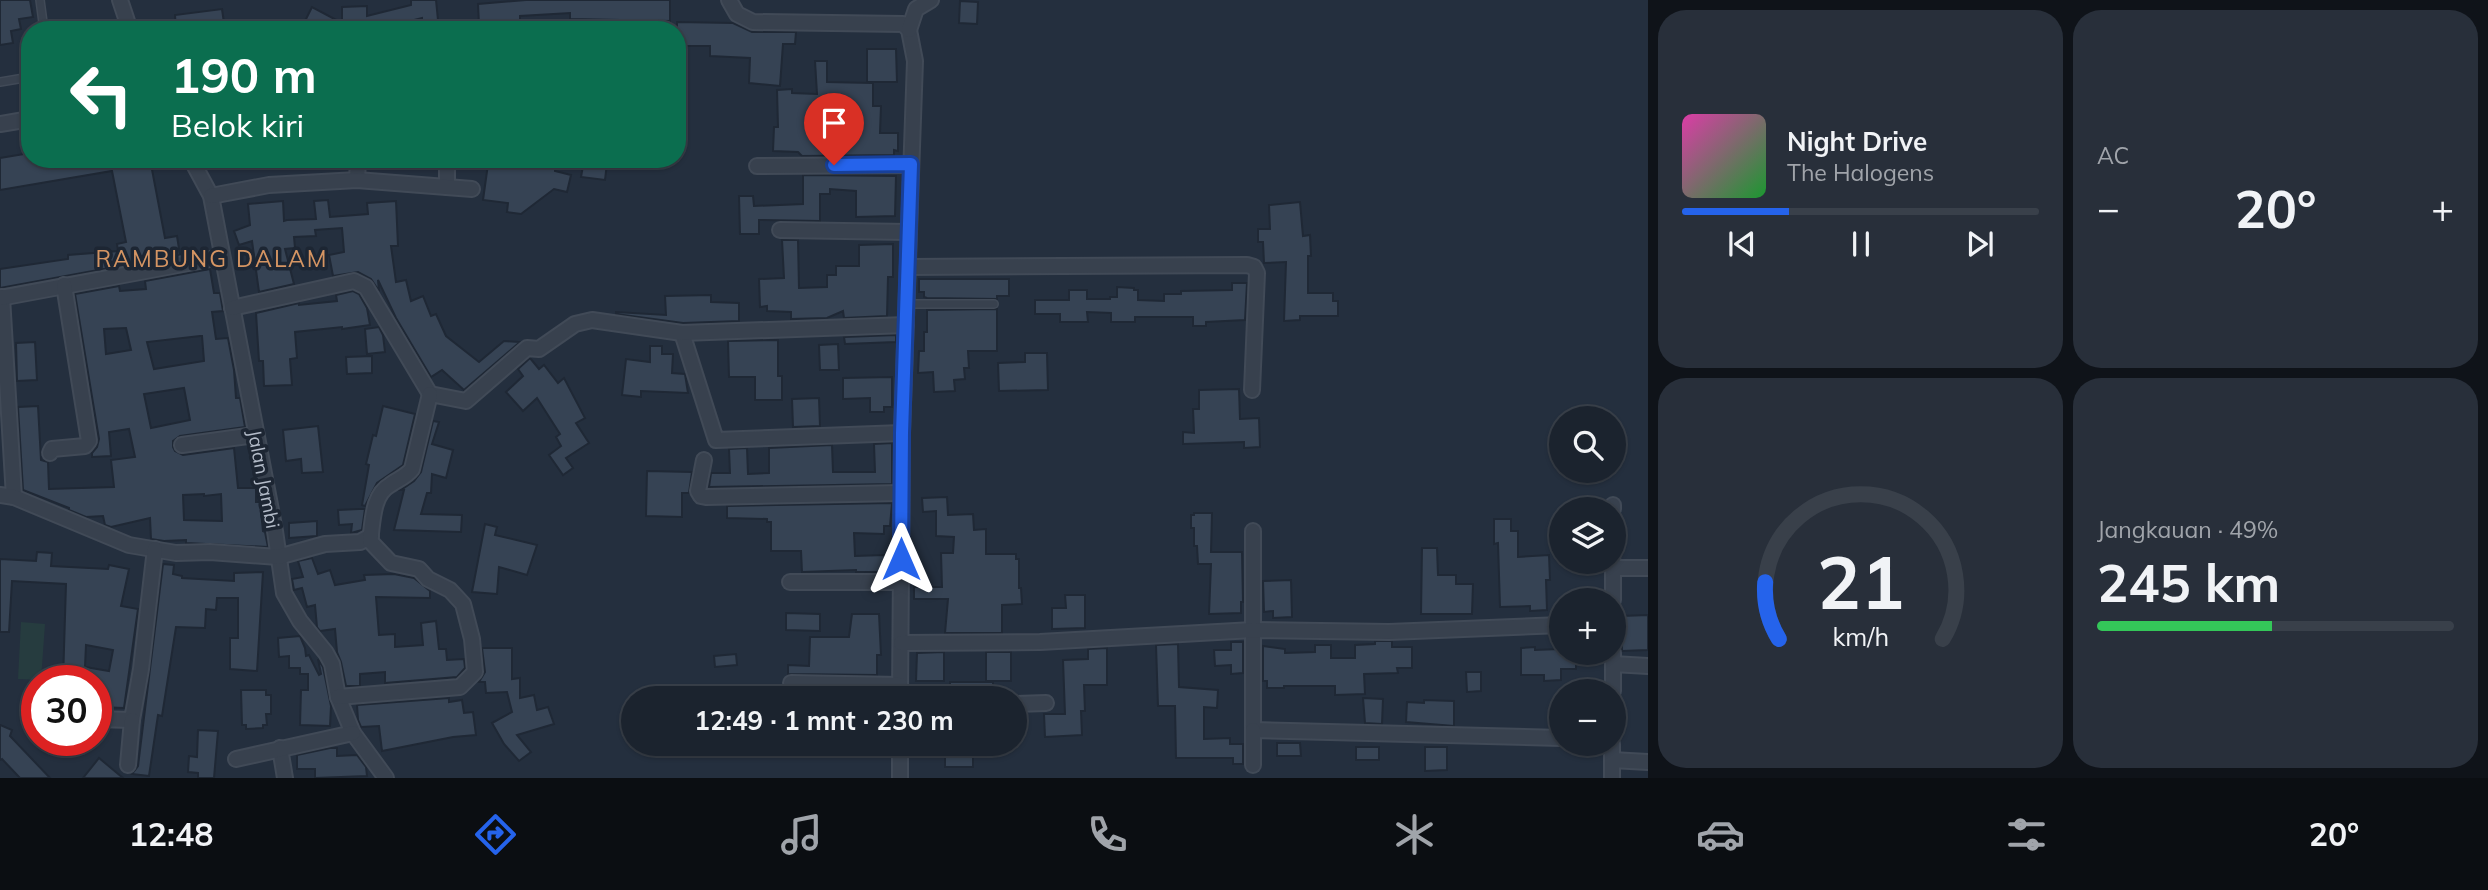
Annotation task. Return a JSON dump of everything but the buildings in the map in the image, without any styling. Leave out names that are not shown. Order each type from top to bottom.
[{"type":"street","points":[[120,0],[127,21]]},
{"type":"street","points":[[729,0],[737,14],[753,22],[903,24],[909,30]]},
{"type":"street","points":[[900,686],[902,433],[915,61],[909,30],[916,9],[931,0]]},
{"type":"street","points":[[0,124],[21,120]]},
{"type":"street","points":[[757,166],[911,164]]},
{"type":"street","name":"Jalan Jambi","points":[[196,168],[211,196],[275,531],[284,593],[300,621],[326,653],[332,664],[338,697],[353,733],[386,778]]},
{"type":"street","points":[[357,180],[358,168]]},
{"type":"street","points":[[447,168],[447,187]]},
{"type":"street","points":[[211,196],[269,185],[357,180],[472,190]]},
{"type":"street","points":[[780,230],[909,232]]},
{"type":"street","points":[[221,257],[1,298],[7,496],[129,545],[176,553],[210,552],[278,557],[325,544],[360,542],[371,536]]},
{"type":"street","points":[[908,267],[1254,267],[1252,390]]},
{"type":"street","points":[[232,308],[354,281],[361,282],[430,394],[412,469],[408,475],[386,486],[376,500],[371,536],[373,545],[391,563],[419,569],[428,579],[450,590],[463,604],[472,639],[475,672],[460,687],[338,697]]},
{"type":"street","points":[[50,453],[52,449],[85,446],[89,441],[64,285]]},
{"type":"street","points":[[430,394],[466,401],[527,348],[539,349],[575,324],[592,320],[682,333],[906,324]]},
{"type":"street","points":[[682,333],[716,440],[902,433]]},
{"type":"street","points":[[182,445],[256,435]]},
{"type":"street","points":[[704,460],[698,491],[701,496],[706,497],[901,493]]},
{"type":"street","points":[[1253,531],[1253,765]]},
{"type":"street","points":[[128,765],[155,549]]},
{"type":"street","points":[[1626,566],[1648,568]]},
{"type":"street","points":[[790,582],[901,582]]},
{"type":"street","points":[[901,643],[1040,642],[1253,630],[1389,632],[1549,625]]},
{"type":"street","points":[[1626,661],[1648,666]]},
{"type":"street","points":[[791,683],[827,686]]},
{"type":"street","points":[[1027,704],[1046,703]]},
{"type":"street","points":[[112,719],[132,720]]},
{"type":"street","points":[[1253,730],[1549,738]]},
{"type":"street","points":[[236,759],[353,733]]},
{"type":"street","points":[[280,748],[285,778]]},
{"type":"street","points":[[900,756],[900,778]]},
{"type":"street","points":[[1612,756],[1612,778]]},
{"type":"street","points":[[1612,760],[1648,762]]},
{"type":"lane","points":[[40,0],[43,21]]},
{"type":"lane","points":[[0,82],[21,78]]},
{"type":"lane","points":[[906,304],[994,304]]},
{"type":"green space","points":[[21,622],[45,624],[42,665],[21,665],[21,679],[18,679]]},
{"type":"district","name":"RAMBUNG DALAM","points":[[212,259]]},
{"type":"route","points":[[834,165],[911,164],[902,433],[901,559]]}]
